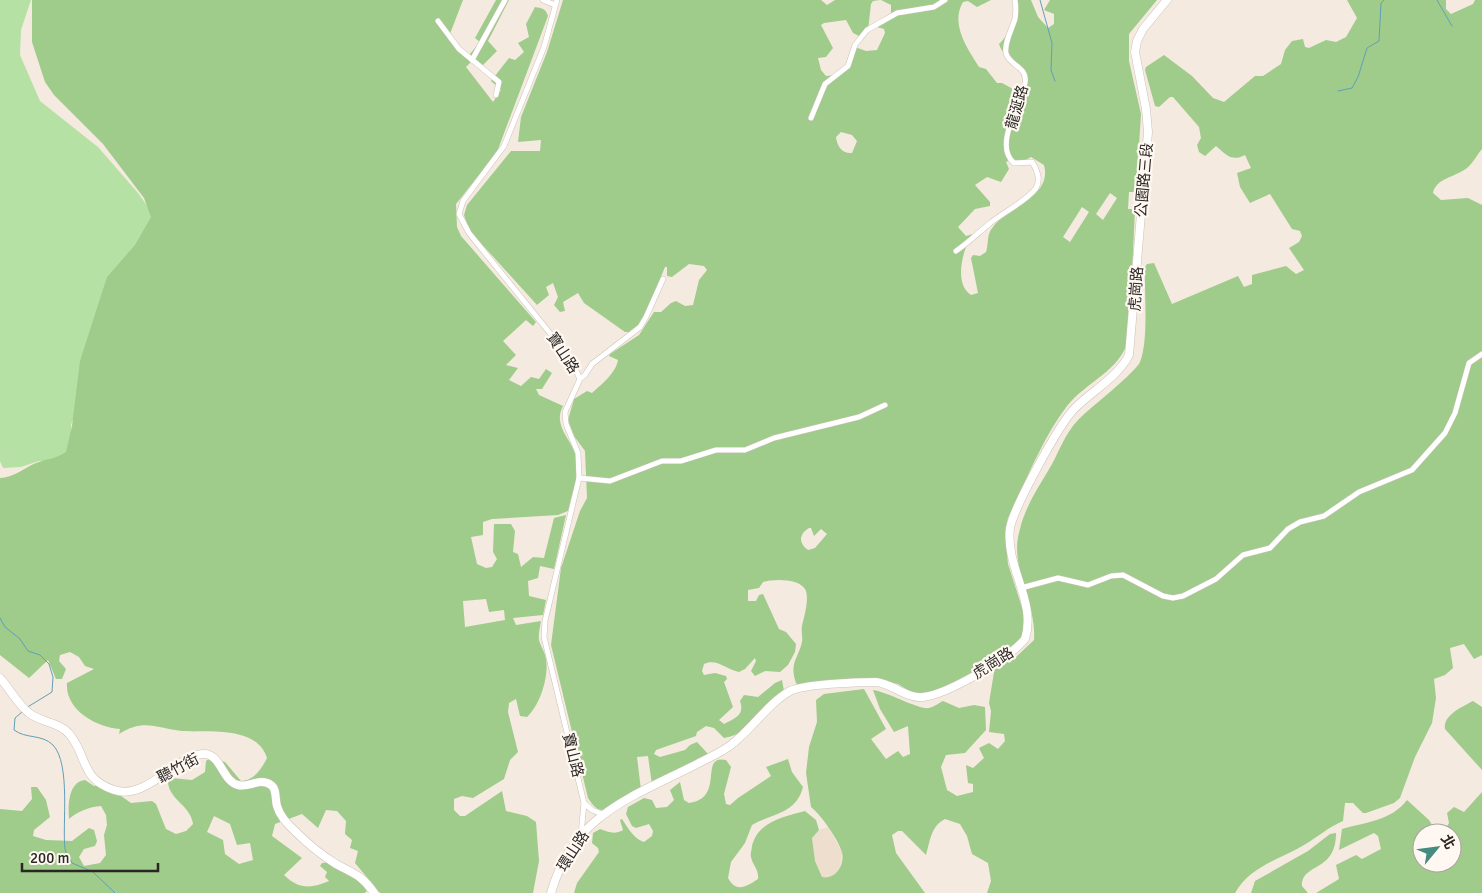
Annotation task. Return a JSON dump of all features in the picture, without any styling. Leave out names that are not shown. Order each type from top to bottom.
[{"type":"main road","name":"公園路三段","points":[[1139,251],[1148,132],[1146,109],[1135,52],[1137,41],[1143,29],[1167,0]]},
{"type":"main road","name":"虎崗路","points":[[602,814],[619,802],[726,749],[745,735],[779,699],[796,689],[876,682],[922,698],[941,692],[988,668],[1025,639],[1029,619],[1009,548],[1011,527],[1016,510],[1065,418],[1122,366],[1129,355],[1139,251]]},
{"type":"main road","name":"聽竹街","points":[[0,678],[30,714],[65,728],[72,736],[92,779],[111,789],[121,792],[133,790],[167,774],[196,755],[204,754],[208,754],[220,764],[230,780],[238,785],[263,782],[270,784],[274,788],[277,807],[283,819],[298,835],[336,864],[361,876],[374,893]]},
{"type":"main road","name":"環山路","points":[[551,892],[560,867],[581,836],[602,814]]},
{"type":"main road","points":[[543,892],[551,892]]},
{"type":"street","points":[[472,60],[506,0]]},
{"type":"street","points":[[543,0],[556,2]]},
{"type":"street","points":[[811,118],[825,84],[848,66],[855,45],[867,30],[897,13],[934,6],[945,0]]},
{"type":"street","name":"龍涎路","points":[[956,251],[975,238],[989,224],[1031,192],[1038,181],[1037,171],[1032,162],[1014,163],[1008,155],[1010,124],[1026,80],[1022,69],[1009,60],[1005,49],[1015,18],[1015,0]]},
{"type":"street","name":"寶山路","points":[[556,2],[544,46],[504,146],[463,200],[459,214],[469,233],[570,358],[580,379],[565,412],[566,424],[578,453],[579,478],[545,621],[544,637],[584,803],[581,836]]},
{"type":"street","points":[[438,21],[460,49],[499,82],[496,94]]},
{"type":"street","points":[[580,379],[592,364],[640,327],[662,279]]},
{"type":"street","points":[[1020,588],[1058,578],[1088,585],[1111,576],[1123,575],[1162,596],[1173,598],[1183,596],[1216,579],[1243,555],[1270,548],[1288,529],[1300,522],[1324,516],[1359,492],[1412,470],[1445,432],[1455,413],[1469,363],[1482,354]]},
{"type":"street","points":[[579,478],[610,481],[662,461],[681,461],[716,450],[746,450],[774,438],[858,416],[885,405]]},
{"type":"street","points":[[584,803],[592,810],[602,814]]},
{"type":"shaded area","points":[[828,827],[842,852],[840,869],[836,875],[829,878],[822,877],[815,861],[812,838],[819,830]]},
{"type":"green space","points":[[0,0],[31,0],[21,30],[20,55],[40,101],[98,147],[138,193],[158,221],[81,396],[71,425],[72,450],[69,461],[39,461],[21,467],[3,468],[0,461]]},
{"type":"green space","points":[[32,0],[463,0],[448,39],[469,55],[480,42],[475,38],[496,0],[509,0],[488,41],[497,51],[481,67],[474,59],[466,67],[493,102],[501,90],[491,81],[509,58],[515,60],[524,52],[518,43],[529,37],[526,24],[535,7],[545,10],[548,16],[497,152],[456,204],[457,227],[461,236],[536,322],[533,326],[526,320],[503,341],[516,355],[506,365],[518,368],[509,380],[521,386],[531,377],[539,379],[546,369],[552,373],[542,389],[536,389],[539,395],[563,406],[560,421],[577,456],[578,464],[576,482],[568,511],[558,515],[492,519],[483,522],[483,535],[471,537],[477,564],[486,568],[492,567],[497,559],[493,552],[494,524],[511,524],[515,531],[513,552],[518,554],[521,567],[533,557],[544,558],[554,518],[566,515],[554,569],[540,566],[538,578],[528,581],[529,596],[546,600],[543,615],[513,618],[516,625],[541,621],[539,640],[547,666],[540,698],[527,717],[520,716],[516,699],[509,703],[508,712],[518,752],[510,760],[504,779],[473,798],[462,796],[454,799],[454,810],[460,816],[465,816],[502,791],[506,811],[527,816],[536,822],[539,861],[533,893],[380,893],[355,863],[358,851],[350,848],[352,840],[345,834],[346,821],[337,811],[326,810],[318,828],[302,814],[275,824],[272,836],[302,858],[284,875],[289,880],[300,885],[316,885],[329,881],[325,877],[327,872],[320,866],[322,863],[329,862],[348,870],[368,889],[365,893],[0,893],[0,809],[22,811],[32,799],[31,787],[37,787],[46,800],[50,817],[34,830],[33,836],[46,840],[72,841],[89,828],[94,830],[97,841],[95,846],[84,849],[79,857],[84,866],[100,863],[106,855],[104,835],[107,825],[106,815],[101,806],[84,810],[69,819],[70,795],[75,785],[79,782],[85,780],[94,786],[104,784],[131,803],[152,801],[156,804],[166,829],[176,834],[186,831],[193,824],[189,812],[172,794],[168,783],[171,778],[192,780],[205,772],[206,761],[210,758],[225,762],[241,781],[246,780],[257,773],[267,758],[261,747],[253,740],[242,735],[230,733],[182,731],[143,725],[135,726],[119,734],[120,729],[111,728],[92,721],[77,709],[71,701],[67,683],[94,669],[85,666],[79,657],[70,652],[60,655],[59,661],[66,669],[62,679],[56,679],[48,660],[29,678],[0,655],[0,478],[5,478],[36,463],[55,458],[66,452],[72,426],[80,361],[107,277],[135,245],[151,217],[144,198],[103,144],[54,95],[45,82],[32,42]],"holes":[[[486,599],[489,612],[504,610],[505,620],[465,627],[463,601]],[[214,816],[230,824],[237,845],[250,843],[253,860],[239,864],[225,854],[223,840],[207,832]]]},
{"type":"green space","points":[[563,0],[821,0],[827,5],[835,0],[880,0],[873,1],[871,4],[868,30],[859,36],[853,33],[846,20],[821,25],[833,48],[826,57],[818,58],[821,70],[826,76],[838,73],[845,67],[855,47],[866,51],[877,50],[885,33],[884,29],[877,27],[875,23],[891,13],[891,5],[881,0],[991,0],[977,7],[968,1],[963,2],[959,10],[959,27],[965,44],[979,67],[986,69],[997,83],[1002,83],[1015,90],[1022,87],[1023,80],[1021,74],[1005,55],[999,44],[1009,30],[1016,0],[1031,0],[1038,17],[1048,28],[1054,24],[1054,14],[1044,10],[1050,0],[1157,0],[1129,34],[1129,61],[1141,114],[1136,192],[1129,192],[1128,209],[1135,209],[1129,339],[1118,360],[1075,397],[1058,419],[1042,446],[1008,518],[1005,533],[1008,564],[1026,620],[1025,631],[1018,645],[996,660],[935,694],[916,695],[898,684],[879,680],[799,685],[796,683],[793,671],[802,642],[802,626],[807,604],[806,591],[799,584],[786,580],[763,582],[759,588],[748,590],[748,601],[756,601],[759,595],[763,594],[779,629],[786,632],[796,644],[795,652],[788,665],[780,672],[765,671],[755,676],[751,671],[756,661],[755,658],[745,669],[739,672],[713,662],[704,664],[702,671],[704,675],[715,673],[726,676],[727,679],[724,682],[733,707],[719,720],[724,724],[738,716],[741,710],[740,701],[744,695],[758,697],[775,683],[782,680],[784,691],[757,719],[733,736],[724,738],[714,728],[706,726],[697,732],[696,736],[656,750],[654,754],[660,757],[685,750],[697,742],[708,754],[652,785],[648,756],[637,757],[641,790],[606,810],[597,808],[588,798],[551,645],[561,568],[580,511],[587,498],[585,451],[574,436],[568,420],[574,399],[587,391],[592,393],[614,370],[618,360],[609,356],[610,354],[639,335],[654,312],[661,312],[676,301],[685,306],[693,305],[699,280],[707,270],[704,266],[689,264],[672,277],[667,276],[667,267],[665,267],[643,320],[631,332],[625,332],[584,303],[578,293],[563,302],[565,311],[560,312],[554,305],[558,297],[553,283],[546,287],[549,295],[537,305],[469,230],[464,215],[467,205],[511,151],[540,151],[541,140],[518,142],[521,117],[547,52]],"holes":[[[841,132],[852,135],[857,141],[852,153],[841,149],[836,137]],[[1031,157],[1044,165],[1045,176],[1042,185],[1027,201],[999,220],[993,227],[988,236],[986,252],[980,256],[973,255],[971,258],[978,293],[971,295],[962,283],[961,265],[966,247],[973,234],[966,236],[958,227],[975,209],[990,206],[990,202],[975,185],[987,177],[1001,182],[1009,169],[1006,162],[1010,160],[1021,163]],[[1110,193],[1117,198],[1103,220],[1096,214]],[[1082,207],[1089,212],[1070,242],[1063,237]],[[811,528],[814,536],[821,529],[827,534],[815,548],[808,550],[801,542],[803,533]]]},
{"type":"green space","points":[[1347,0],[1446,0],[1446,9],[1451,14],[1473,4],[1475,0],[1482,0],[1482,149],[1467,168],[1442,181],[1433,193],[1441,200],[1468,198],[1482,205],[1482,655],[1474,659],[1464,644],[1450,648],[1453,668],[1445,675],[1434,679],[1436,698],[1432,723],[1415,757],[1400,798],[1394,803],[1366,813],[1363,813],[1353,803],[1345,803],[1343,821],[1304,845],[1257,870],[1241,884],[1235,893],[987,893],[991,881],[988,863],[972,854],[967,836],[960,824],[945,819],[934,830],[926,855],[902,831],[892,835],[896,853],[925,893],[574,893],[577,883],[599,852],[598,848],[592,843],[593,833],[600,829],[620,832],[623,830],[620,820],[622,819],[634,836],[644,842],[652,836],[653,831],[649,824],[636,828],[632,826],[626,814],[628,807],[644,798],[652,800],[656,808],[667,807],[674,800],[670,790],[680,782],[684,800],[689,803],[700,799],[710,786],[714,763],[718,760],[726,760],[731,767],[724,794],[726,804],[730,805],[771,776],[766,767],[788,759],[792,772],[803,787],[800,796],[789,808],[752,825],[745,843],[731,862],[728,878],[734,886],[741,887],[758,879],[758,873],[751,854],[755,838],[760,831],[773,821],[805,811],[816,820],[819,830],[812,838],[815,861],[822,877],[835,874],[841,866],[842,852],[829,828],[811,807],[806,773],[809,747],[817,722],[816,700],[824,694],[864,689],[886,729],[871,739],[886,759],[898,751],[903,757],[910,754],[908,726],[894,732],[880,709],[873,690],[924,708],[929,708],[943,701],[959,708],[974,705],[985,707],[986,730],[965,753],[946,755],[941,767],[947,790],[957,796],[973,792],[973,784],[968,783],[966,765],[973,768],[984,758],[979,748],[989,743],[998,749],[1005,741],[1004,734],[989,732],[991,711],[989,703],[995,666],[1015,658],[1034,640],[1034,626],[1018,557],[1017,543],[1022,521],[1032,499],[1074,425],[1130,374],[1140,362],[1145,329],[1145,267],[1147,264],[1154,263],[1172,304],[1238,276],[1244,287],[1252,284],[1252,275],[1286,266],[1296,274],[1304,270],[1289,248],[1299,242],[1302,236],[1300,231],[1292,229],[1270,194],[1250,203],[1240,187],[1237,173],[1251,168],[1245,155],[1233,158],[1226,155],[1216,146],[1205,156],[1199,152],[1197,145],[1201,138],[1199,127],[1173,97],[1170,97],[1159,107],[1155,106],[1145,70],[1146,67],[1164,55],[1192,76],[1213,98],[1224,102],[1255,76],[1263,76],[1281,64],[1285,50],[1292,41],[1303,39],[1305,47],[1309,48],[1326,40],[1336,42],[1346,37],[1357,18]]},
{"type":"green space","points":[[1473,701],[1482,707],[1482,770],[1445,729],[1445,724],[1450,716]]},
{"type":"green space","points":[[1482,792],[1482,893],[1316,893],[1339,879],[1336,865],[1356,855],[1362,859],[1381,849],[1378,836],[1374,833],[1339,850],[1342,829],[1386,817],[1401,807],[1407,800],[1431,823],[1412,823],[1412,873],[1462,873],[1462,823],[1449,823],[1447,813],[1454,807],[1464,812]]},
{"type":"green space","points":[[1336,833],[1335,846],[1331,855],[1303,878],[1302,886],[1308,893],[1251,893],[1255,881],[1308,851],[1330,834]]},
{"type":"waterway","points":[[1040,0],[1052,43],[1051,70],[1055,81]]},
{"type":"waterway","points":[[1338,91],[1352,88],[1358,77],[1367,48],[1379,41],[1381,3],[1384,0]]},
{"type":"waterway","points":[[1437,0],[1452,26]]},
{"type":"waterway","points":[[0,618],[5,627],[20,639],[28,651],[40,655],[49,664],[53,677],[52,692],[26,708]]},
{"type":"waterway","points":[[22,712],[15,718],[14,730],[24,735],[44,739],[53,745],[59,754],[64,780],[64,838],[67,855],[72,863],[93,872],[115,893]]}]
